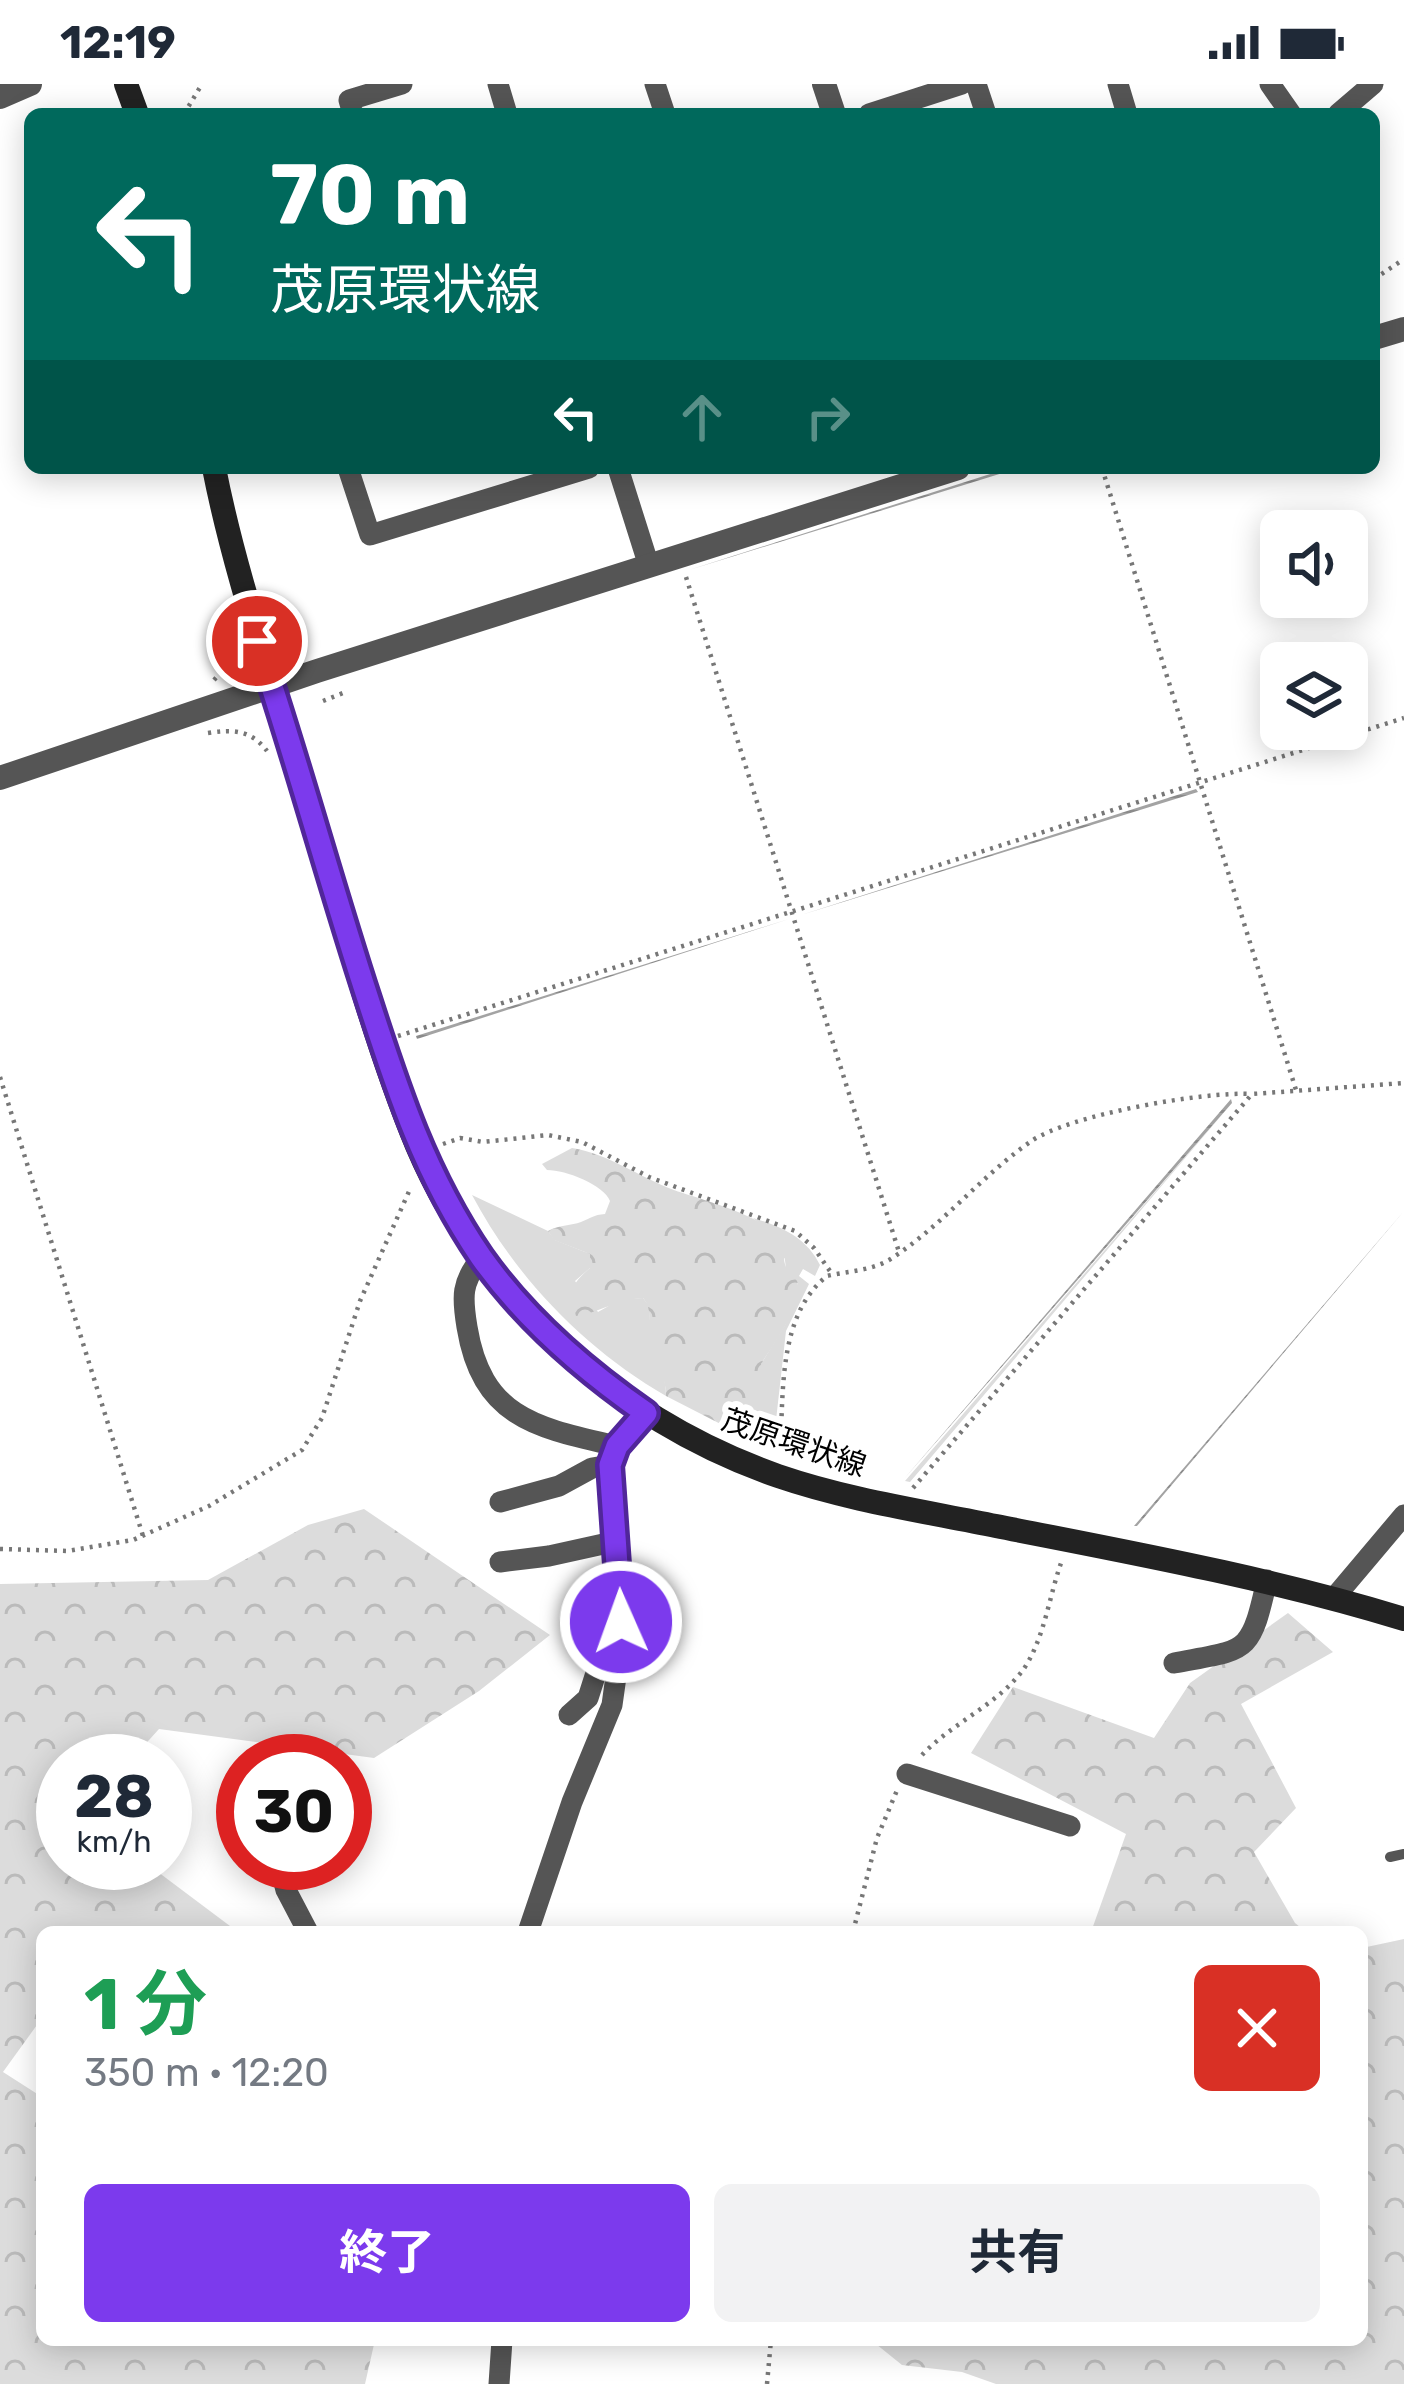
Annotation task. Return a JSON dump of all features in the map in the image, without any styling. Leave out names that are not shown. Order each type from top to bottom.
[{"type":"main road","name":"茂原環状線","points":[[215,474],[232,552],[273,687],[382,1041],[423,1157],[482,1257],[556,1342],[646,1413],[778,1476],[892,1505],[1268,1580],[1404,1619]]},
{"type":"street","points":[[0,97],[30,84]]},
{"type":"street","points":[[351,108],[349,100],[402,84]]},
{"type":"street","points":[[888,108],[962,84]]},
{"type":"street","points":[[1346,108],[1373,84]]},
{"type":"street","points":[[350,474],[370,535],[569,474]]},
{"type":"street","points":[[620,474],[649,566]]},
{"type":"street","points":[[0,778],[935,474]]},
{"type":"street","points":[[482,1257],[468,1273],[461,1293],[472,1352],[487,1387],[502,1404],[532,1424],[614,1456]]},
{"type":"street","points":[[500,1502],[559,1486],[614,1456],[646,1413]]},
{"type":"street","points":[[530,1926],[572,1802],[612,1705],[621,1595],[614,1456]]},
{"type":"street","points":[[1334,1598],[1404,1515]]},
{"type":"street","points":[[500,1562],[617,1541]]},
{"type":"street","points":[[1174,1663],[1239,1651],[1258,1622],[1268,1580]]},
{"type":"street","points":[[569,1715],[588,1698],[621,1595]]},
{"type":"street","points":[[907,1774],[1070,1826]]},
{"type":"street","points":[[286,1890],[305,1926]]},
{"type":"street","points":[[499,2384],[502,2346]]},
{"type":"lane","points":[[1390,1857],[1404,1854]]},
{"type":"path","points":[[1104,474],[1296,1090]]},
{"type":"path","points":[[679,556],[899,1252]]},
{"type":"path","points":[[212,682],[228,665],[230,628]]},
{"type":"path","points":[[323,701],[343,693]]},
{"type":"path","points":[[382,1041],[1404,718]]},
{"type":"path","points":[[206,734],[227,730],[256,738],[273,763]]},
{"type":"path","points":[[0,1077],[143,1537]]},
{"type":"path","points":[[778,1476],[787,1357],[793,1330],[816,1285],[832,1274],[866,1270],[899,1252],[990,1173],[1050,1130],[1193,1097],[1404,1083]]},
{"type":"path","points":[[892,1505],[913,1489],[1252,1094]]},
{"type":"path","points":[[0,1549],[68,1551],[143,1537],[288,1462],[311,1439],[330,1397],[368,1280],[423,1157],[460,1138],[503,1141],[548,1135],[582,1142],[675,1187],[795,1232],[814,1248],[832,1274]]},
{"type":"path","points":[[855,1926],[891,1799],[945,1732],[999,1695],[1024,1668],[1069,1540]]},
{"type":"path","points":[[767,2384],[770,2346]]},
{"type":"green space","points":[[1232,1103],[910,1482],[905,1481]]},
{"type":"green space","points":[[572,1148],[754,1219],[780,1237],[787,1253],[786,1267],[798,1290],[786,1324],[761,1364],[771,1414],[764,1432],[742,1435],[666,1396],[650,1348],[649,1309],[643,1298],[576,1316],[573,1289],[590,1268],[590,1254],[554,1240],[548,1231],[605,1214],[610,1201],[592,1184],[547,1170],[542,1164]]},
{"type":"green space","points":[[472,1195],[590,1254],[590,1268],[575,1281],[598,1312],[621,1299],[643,1298],[650,1307],[666,1396],[608,1356],[555,1309],[509,1255]]},
{"type":"green space","points":[[753,1218],[792,1234],[820,1265],[815,1276],[803,1269],[799,1276],[809,1284],[786,1331],[773,1447],[742,1435],[751,1437],[761,1364],[785,1325],[798,1284],[786,1269],[783,1243]]},
{"type":"green space","points":[[364,1509],[550,1635],[479,1691],[374,1758],[372,1734],[216,1737],[159,1729],[154,1734],[36,1734],[36,1890],[182,1890],[230,1926],[36,1926],[36,2026],[3,2072],[36,2093],[36,2346],[374,2346],[365,2384],[0,2384],[0,1584],[208,1580],[308,1525]]},
{"type":"green space","points":[[1288,1613],[1333,1652],[1241,1704],[1296,1808],[1254,1852],[1299,1926],[1093,1926],[1126,1834],[971,1753],[1013,1687],[1154,1738],[1190,1683]]},
{"type":"green space","points":[[1404,1939],[1404,2384],[996,2384],[962,2372],[902,2365],[878,2346],[1368,2346],[1368,1947]]},
{"type":"shaded area","points":[[990,474],[1000,474],[689,570]]},
{"type":"shaded area","points":[[1196,789],[1198,792],[801,915]]},
{"type":"shaded area","points":[[789,919],[417,1039],[416,1036]]},
{"type":"shaded area","points":[[1231,1099],[1232,1103],[903,1480]]},
{"type":"shaded area","points":[[1404,1211],[1137,1526],[1134,1526]]},
{"type":"route","points":[[257,641],[324,863],[421,1153],[504,1287],[556,1342],[646,1413],[617,1446],[610,1465],[621,1622]]}]
